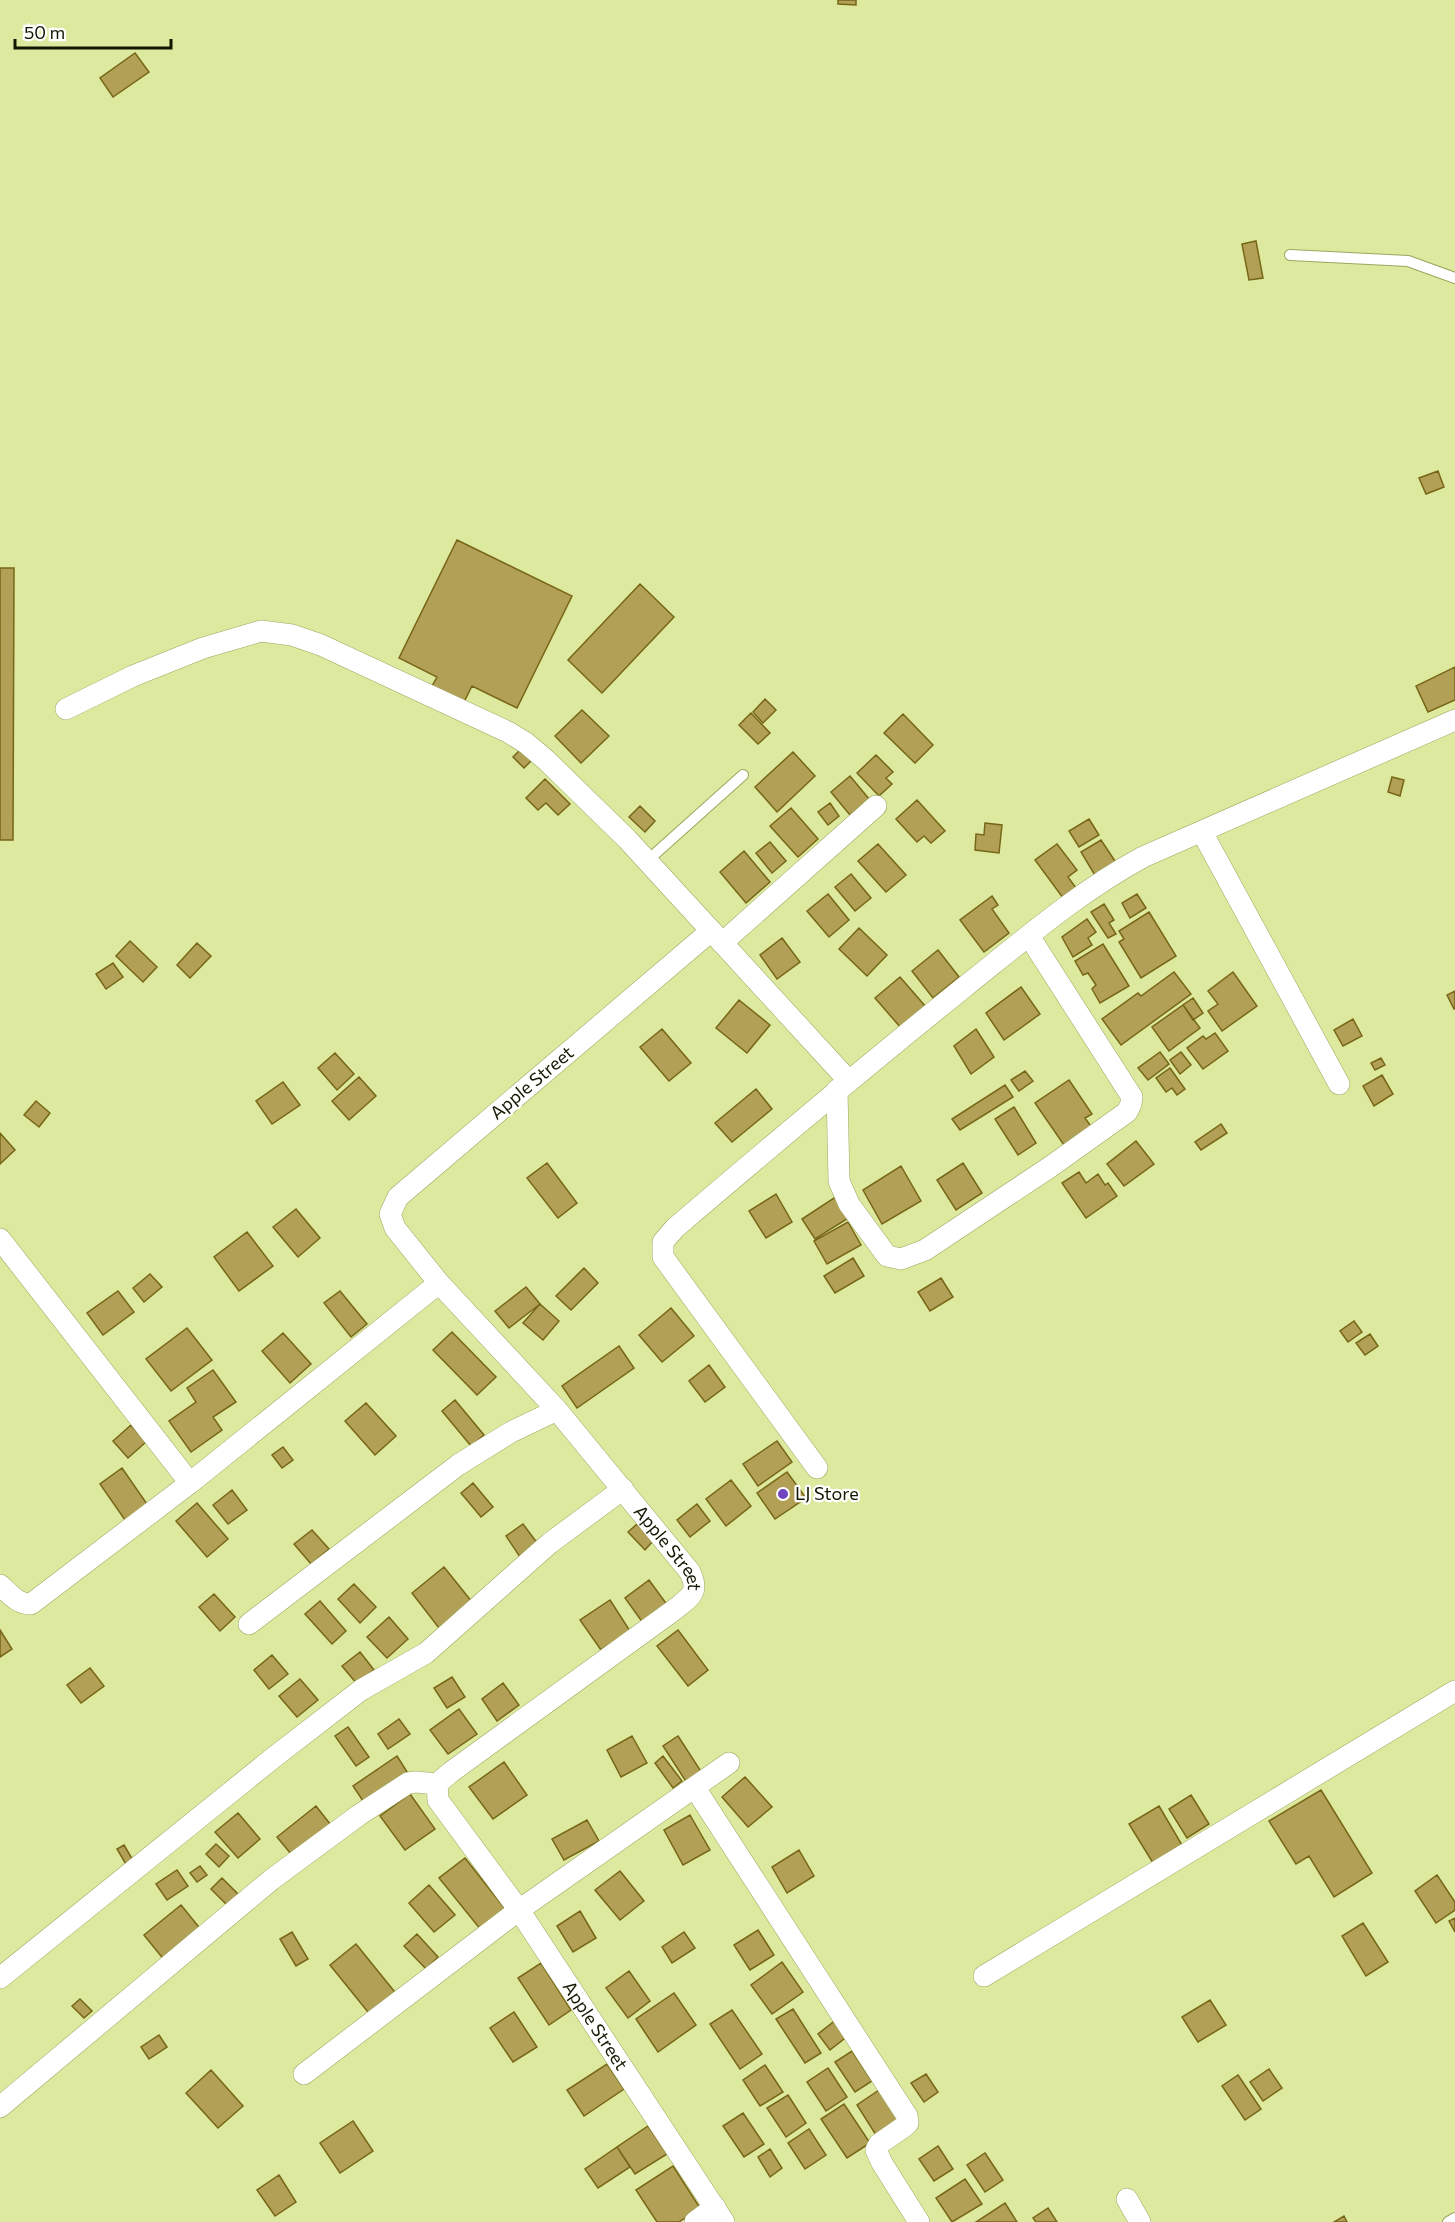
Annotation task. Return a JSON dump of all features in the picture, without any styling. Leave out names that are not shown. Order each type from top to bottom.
[{"type":"street","points":[[66,710],[133,676],[203,648],[261,632],[292,634],[321,645],[526,742],[555,768],[646,861],[716,937],[843,1085],[839,1181],[849,1204],[887,1256],[901,1259],[925,1250],[1050,1167],[1127,1112],[1131,1104],[1132,1098],[1029,936]]},
{"type":"street","points":[[817,1468],[672,1271],[663,1257],[663,1242],[675,1228],[843,1085],[1029,936],[1115,872],[1143,857],[1455,720]]},
{"type":"street","points":[[716,937],[876,806]]},
{"type":"street","points":[[1202,832],[1339,1084]]},
{"type":"street","name":"Apple Street","points":[[716,937],[398,1197],[390,1214],[392,1222],[439,1283],[557,1410],[623,1489],[690,1572],[695,1587],[692,1595],[437,1784],[438,1800],[519,1910],[720,2215]]},
{"type":"street","points":[[0,1239],[190,1483]]},
{"type":"street","points":[[0,1585],[16,1601],[31,1604],[190,1483],[439,1283]]},
{"type":"street","points":[[249,1624],[458,1465],[511,1432],[557,1410]]},
{"type":"street","points":[[0,1978],[361,1690],[426,1653],[550,1543],[623,1489]]},
{"type":"street","points":[[984,1976],[1455,1691]]},
{"type":"street","points":[[304,2074],[519,1910],[729,1763]]},
{"type":"street","points":[[0,2107],[271,1880],[328,1837],[408,1783],[437,1784]]},
{"type":"street","points":[[695,1788],[907,2116],[908,2123],[879,2144],[876,2150],[919,2222]]},
{"type":"street","points":[[1126,2199],[1140,2222]]},
{"type":"street","points":[[695,2222],[720,2215]]},
{"type":"lane","points":[[1290,255],[1408,261],[1455,278]]},
{"type":"lane","points":[[646,861],[742,775]]},
{"type":"lane","points":[[1448,2222],[1455,2218]]},
{"type":"building","points":[[838,0],[856,0],[856,5],[838,4]]},
{"type":"building","points":[[135,53],[149,72],[113,97],[100,78]]},
{"type":"building","points":[[1256,241],[1263,278],[1249,280],[1242,244]]},
{"type":"building","points":[[1438,471],[1444,487],[1426,494],[1419,478]]},
{"type":"building","points":[[457,540],[572,596],[517,708],[472,686],[464,702],[432,686],[437,677],[399,658]]},
{"type":"building","points":[[0,568],[14,568],[13,840],[0,840]]},
{"type":"building","points":[[640,584],[674,617],[602,693],[568,660]]},
{"type":"building","points":[[1455,667],[1455,700],[1428,712],[1416,686]]},
{"type":"building","points":[[765,699],[776,710],[763,723],[753,712]]},
{"type":"building","points":[[582,710],[609,736],[581,763],[555,736]]},
{"type":"building","points":[[751,713],[770,733],[758,744],[739,725]]},
{"type":"building","points":[[903,714],[933,745],[915,763],[884,733]]},
{"type":"building","points":[[522,748],[533,759],[524,768],[513,757]]},
{"type":"building","points":[[793,752],[815,776],[777,812],[755,787]]},
{"type":"building","points":[[876,755],[893,772],[886,778],[892,784],[879,796],[857,773]]},
{"type":"building","points":[[850,776],[869,799],[850,815],[831,792]]},
{"type":"building","points":[[1392,777],[1404,780],[1400,796],[1388,792]]},
{"type":"building","points":[[545,779],[570,804],[558,815],[546,803],[538,810],[526,798]]},
{"type":"building","points":[[917,800],[945,831],[931,843],[924,836],[917,842],[896,819]]},
{"type":"building","points":[[830,803],[839,816],[828,825],[818,812]]},
{"type":"building","points":[[640,806],[655,821],[645,832],[629,817]]},
{"type":"building","points":[[791,808],[818,839],[798,857],[770,826]]},
{"type":"building","points":[[1089,819],[1099,835],[1079,847],[1069,831]]},
{"type":"building","points":[[985,823],[1002,825],[999,853],[975,850],[976,834],[984,835]]},
{"type":"building","points":[[1101,840],[1117,864],[1096,877],[1081,852]]},
{"type":"building","points":[[770,842],[786,861],[772,873],[756,853]]},
{"type":"building","points":[[878,844],[906,875],[886,892],[858,861]]},
{"type":"building","points":[[1057,844],[1077,870],[1068,877],[1079,892],[1066,902],[1035,860]]},
{"type":"building","points":[[744,851],[770,882],[746,903],[720,872]]},
{"type":"building","points":[[851,874],[871,898],[855,911],[835,887]]},
{"type":"building","points":[[828,894],[849,920],[829,937],[807,911]]},
{"type":"building","points":[[1137,894],[1146,908],[1130,918],[1122,903]]},
{"type":"building","points":[[992,896],[998,905],[992,909],[1009,933],[984,952],[960,920]]},
{"type":"building","points":[[1104,904],[1114,920],[1109,923],[1116,934],[1108,938],[1091,912]]},
{"type":"building","points":[[1149,912],[1176,956],[1141,978],[1119,942],[1124,939],[1119,931]]},
{"type":"building","points":[[1087,919],[1096,932],[1088,938],[1092,945],[1073,957],[1062,937]]},
{"type":"building","points":[[859,928],[887,955],[867,976],[839,949]]},
{"type":"building","points":[[782,938],[800,962],[777,979],[760,955]]},
{"type":"building","points":[[130,941],[157,967],[143,982],[116,956]]},
{"type":"building","points":[[197,943],[211,956],[190,978],[177,965]]},
{"type":"building","points":[[1103,944],[1129,986],[1100,1003],[1092,989],[1096,985],[1088,973],[1083,975],[1075,961]]},
{"type":"building","points":[[938,950],[959,977],[933,998],[912,971]]},
{"type":"building","points":[[113,963],[123,977],[106,989],[96,974]]},
{"type":"building","points":[[1174,972],[1191,994],[1121,1045],[1102,1019],[1138,993],[1141,996]]},
{"type":"building","points":[[1233,972],[1257,1006],[1222,1031],[1208,1011],[1218,1004],[1208,991]]},
{"type":"building","points":[[900,977],[926,1007],[901,1028],[875,998]]},
{"type":"building","points":[[1021,987],[1040,1014],[1004,1040],[986,1013]]},
{"type":"building","points":[[1455,991],[1455,1008],[1454,1009],[1447,995]]},
{"type":"building","points":[[1193,998],[1203,1013],[1193,1020],[1183,1005]]},
{"type":"building","points":[[739,1000],[770,1025],[747,1053],[716,1028]]},
{"type":"building","points":[[1183,1005],[1200,1028],[1169,1051],[1152,1027]]},
{"type":"building","points":[[1353,1019],[1362,1036],[1343,1046],[1334,1030]]},
{"type":"building","points":[[662,1029],[691,1063],[669,1081],[640,1047]]},
{"type":"building","points":[[976,1029],[994,1057],[971,1074],[954,1046]]},
{"type":"building","points":[[1215,1033],[1228,1051],[1203,1069],[1187,1048],[1203,1036],[1206,1039]]},
{"type":"building","points":[[1160,1052],[1169,1064],[1148,1080],[1138,1068]]},
{"type":"building","points":[[1181,1052],[1191,1065],[1180,1074],[1170,1060]]},
{"type":"building","points":[[335,1053],[354,1074],[337,1090],[318,1068]]},
{"type":"building","points":[[1381,1058],[1385,1065],[1375,1070],[1371,1063]]},
{"type":"building","points":[[1170,1068],[1185,1089],[1177,1095],[1172,1088],[1166,1092],[1156,1078]]},
{"type":"building","points":[[1025,1071],[1033,1081],[1019,1091],[1011,1080]]},
{"type":"building","points":[[1382,1075],[1393,1094],[1374,1106],[1363,1086]]},
{"type":"building","points":[[359,1077],[376,1096],[349,1120],[332,1101]]},
{"type":"building","points":[[1069,1080],[1092,1114],[1085,1118],[1093,1129],[1066,1148],[1035,1103]]},
{"type":"building","points":[[283,1082],[300,1105],[272,1124],[256,1101]]},
{"type":"building","points":[[1005,1085],[1013,1097],[960,1130],[952,1119]]},
{"type":"building","points":[[756,1089],[772,1109],[732,1142],[715,1123]]},
{"type":"building","points":[[36,1101],[50,1113],[39,1127],[24,1115]]},
{"type":"building","points":[[1014,1107],[1036,1143],[1018,1155],[995,1119]]},
{"type":"building","points":[[1221,1124],[1227,1133],[1201,1150],[1195,1142]]},
{"type":"building","points":[[0,1133],[15,1150],[0,1164]]},
{"type":"building","points":[[1136,1141],[1154,1164],[1124,1186],[1107,1164]]},
{"type":"building","points":[[547,1163],[577,1203],[558,1218],[527,1178]]},
{"type":"building","points":[[963,1163],[982,1193],[956,1210],[937,1180]]},
{"type":"building","points":[[901,1166],[921,1201],[882,1224],[863,1190]]},
{"type":"building","points":[[1079,1172],[1086,1183],[1098,1174],[1105,1185],[1108,1183],[1117,1196],[1086,1218],[1062,1183]]},
{"type":"building","points":[[776,1194],[792,1222],[766,1238],[749,1211]]},
{"type":"building","points":[[837,1196],[850,1217],[815,1239],[802,1219]]},
{"type":"building","points":[[296,1209],[320,1238],[298,1257],[273,1227]]},
{"type":"building","points":[[848,1222],[861,1245],[827,1264],[814,1241]]},
{"type":"building","points":[[247,1232],[273,1266],[239,1291],[214,1257]]},
{"type":"building","points":[[853,1258],[864,1276],[835,1293],[824,1276]]},
{"type":"building","points":[[584,1268],[598,1283],[571,1310],[556,1296]]},
{"type":"building","points":[[150,1274],[162,1287],[144,1302],[133,1288]]},
{"type":"building","points":[[941,1278],[953,1297],[930,1311],[918,1292]]},
{"type":"building","points":[[526,1287],[540,1304],[509,1328],[495,1311]]},
{"type":"building","points":[[118,1291],[134,1312],[103,1335],[87,1313]]},
{"type":"building","points":[[340,1291],[367,1324],[351,1337],[324,1303]]},
{"type":"building","points":[[540,1304],[559,1321],[543,1340],[523,1323]]},
{"type":"building","points":[[671,1308],[694,1336],[662,1362],[639,1335]]},
{"type":"building","points":[[1354,1321],[1362,1332],[1348,1342],[1340,1331]]},
{"type":"building","points":[[187,1328],[212,1360],[171,1391],[146,1359]]},
{"type":"building","points":[[452,1332],[496,1377],[477,1395],[433,1350]]},
{"type":"building","points":[[283,1333],[311,1364],[290,1383],[262,1351]]},
{"type":"building","points":[[1370,1334],[1378,1346],[1365,1355],[1356,1343]]},
{"type":"building","points":[[619,1346],[634,1368],[577,1408],[562,1386]]},
{"type":"building","points":[[709,1365],[725,1387],[705,1402],[689,1381]]},
{"type":"building","points":[[213,1370],[236,1402],[213,1417],[222,1430],[191,1452],[169,1421],[196,1402],[187,1388]]},
{"type":"building","points":[[455,1400],[484,1435],[471,1446],[442,1411]]},
{"type":"building","points":[[366,1403],[396,1436],[375,1455],[345,1421]]},
{"type":"building","points":[[131,1425],[146,1442],[128,1458],[113,1441]]},
{"type":"building","points":[[777,1441],[792,1462],[758,1486],[743,1464]]},
{"type":"building","points":[[283,1447],[293,1460],[282,1468],[272,1455]]},
{"type":"building","points":[[122,1468],[147,1504],[125,1520],[100,1484]]},
{"type":"building","points":[[787,1472],[806,1498],[775,1519],[757,1493]]},
{"type":"building","points":[[731,1480],[751,1506],[726,1526],[706,1499]]},
{"type":"building","points":[[473,1483],[493,1507],[481,1517],[461,1493]]},
{"type":"building","points":[[232,1490],[247,1510],[228,1524],[213,1505]]},
{"type":"building","points":[[197,1503],[228,1539],[207,1557],[176,1521]]},
{"type":"building","points":[[697,1504],[710,1521],[690,1537],[677,1520]]},
{"type":"building","points":[[523,1524],[538,1544],[520,1557],[506,1536]]},
{"type":"building","points":[[637,1524],[653,1541],[645,1550],[628,1532]]},
{"type":"building","points":[[312,1530],[329,1549],[311,1564],[294,1544]]},
{"type":"building","points":[[444,1567],[472,1602],[439,1628],[412,1593]]},
{"type":"building","points":[[649,1580],[668,1606],[643,1623],[625,1598]]},
{"type":"building","points":[[354,1584],[376,1607],[360,1623],[338,1599]]},
{"type":"building","points":[[214,1594],[235,1617],[220,1631],[199,1607]]},
{"type":"building","points":[[610,1600],[630,1631],[601,1650],[580,1620]]},
{"type":"building","points":[[320,1601],[346,1631],[332,1644],[305,1614]]},
{"type":"building","points":[[389,1617],[408,1639],[387,1658],[367,1637]]},
{"type":"building","points":[[0,1630],[12,1649],[0,1657]]},
{"type":"building","points":[[678,1630],[708,1670],[688,1686],[657,1646]]},
{"type":"building","points":[[360,1652],[374,1670],[357,1684],[342,1666]]},
{"type":"building","points":[[272,1655],[288,1674],[269,1689],[254,1670]]},
{"type":"building","points":[[90,1668],[104,1686],[81,1703],[67,1685]]},
{"type":"building","points":[[452,1677],[465,1697],[447,1708],[434,1688]]},
{"type":"building","points":[[300,1679],[318,1700],[297,1717],[279,1696]]},
{"type":"building","points":[[503,1683],[519,1705],[497,1721],[482,1699]]},
{"type":"building","points":[[459,1709],[477,1734],[448,1754],[430,1730]]},
{"type":"building","points":[[399,1719],[410,1734],[388,1749],[378,1734]]},
{"type":"building","points":[[348,1727],[369,1757],[356,1766],[335,1736]]},
{"type":"building","points":[[632,1736],[647,1763],[621,1777],[607,1750]]},
{"type":"building","points":[[678,1736],[702,1773],[687,1783],[663,1746]]},
{"type":"building","points":[[397,1756],[409,1775],[365,1804],[353,1786]]},
{"type":"building","points":[[663,1756],[682,1781],[673,1788],[655,1763]]},
{"type":"building","points":[[504,1762],[527,1795],[493,1819],[469,1787]]},
{"type":"building","points":[[745,1777],[772,1807],[748,1827],[722,1797]]},
{"type":"building","points":[[1321,1790],[1372,1873],[1334,1897],[1309,1856],[1296,1864],[1269,1821]]},
{"type":"building","points":[[410,1794],[435,1829],[405,1850],[380,1816]]},
{"type":"building","points":[[1191,1795],[1209,1824],[1187,1838],[1169,1809]]},
{"type":"building","points":[[316,1806],[334,1829],[296,1860],[277,1837]]},
{"type":"building","points":[[1159,1806],[1182,1845],[1153,1863],[1129,1824]]},
{"type":"building","points":[[238,1813],[260,1839],[238,1858],[215,1832]]},
{"type":"building","points":[[690,1815],[710,1850],[683,1865],[664,1830]]},
{"type":"building","points":[[587,1820],[599,1841],[564,1860],[552,1839]]},
{"type":"building","points":[[216,1844],[229,1856],[219,1867],[206,1854]]},
{"type":"building","points":[[124,1845],[134,1862],[127,1866],[117,1849]]},
{"type":"building","points":[[799,1850],[814,1876],[787,1893],[772,1867]]},
{"type":"building","points":[[465,1858],[506,1910],[481,1930],[439,1878]]},
{"type":"building","points":[[200,1866],[207,1875],[197,1882],[190,1873]]},
{"type":"building","points":[[177,1870],[188,1886],[167,1900],[156,1884]]},
{"type":"building","points":[[620,1871],[644,1901],[620,1920],[595,1890]]},
{"type":"building","points":[[1437,1875],[1455,1902],[1455,1910],[1436,1923],[1415,1891]]},
{"type":"building","points":[[222,1878],[242,1898],[231,1909],[211,1889]]},
{"type":"building","points":[[429,1885],[455,1915],[434,1932],[409,1903]]},
{"type":"building","points":[[181,1905],[202,1931],[165,1961],[144,1935]]},
{"type":"building","points":[[580,1911],[596,1938],[573,1952],[557,1926]]},
{"type":"building","points":[[1455,1918],[1455,1932],[1449,1921]]},
{"type":"building","points":[[1363,1923],[1388,1962],[1366,1976],[1342,1936]]},
{"type":"building","points":[[758,1930],[774,1955],[750,1970],[734,1945]]},
{"type":"building","points":[[292,1932],[308,1959],[296,1966],[280,1939]]},
{"type":"building","points":[[684,1932],[695,1948],[672,1963],[662,1947]]},
{"type":"building","points":[[417,1934],[438,1957],[426,1969],[404,1946]]},
{"type":"building","points":[[356,1944],[398,1996],[372,2017],[330,1965]]},
{"type":"building","points":[[782,1962],[803,1992],[772,2014],[751,1985]]},
{"type":"building","points":[[541,1963],[571,2010],[549,2025],[518,1978]]},
{"type":"building","points":[[629,1971],[650,2001],[628,2018],[606,1988]]},
{"type":"building","points":[[674,1993],[696,2025],[658,2052],[636,2019]]},
{"type":"building","points":[[80,1999],[92,2011],[84,2018],[72,2006]]},
{"type":"building","points":[[1210,2000],[1226,2025],[1198,2042],[1182,2017]]},
{"type":"building","points":[[793,2009],[821,2053],[805,2063],[776,2019]]},
{"type":"building","points":[[732,2010],[762,2054],[740,2069],[710,2024]]},
{"type":"building","points":[[514,2012],[537,2047],[513,2062],[490,2028]]},
{"type":"building","points":[[837,2019],[849,2035],[830,2050],[818,2034]]},
{"type":"building","points":[[159,2035],[167,2047],[149,2059],[141,2047]]},
{"type":"building","points":[[852,2051],[872,2081],[855,2092],[835,2062]]},
{"type":"building","points":[[607,2064],[624,2089],[584,2116],[567,2090]]},
{"type":"building","points":[[765,2065],[783,2092],[760,2106],[743,2080]]},
{"type":"building","points":[[828,2068],[847,2097],[826,2111],[807,2082]]},
{"type":"building","points":[[1269,2069],[1282,2088],[1263,2101],[1250,2082]]},
{"type":"building","points":[[211,2070],[243,2106],[218,2128],[186,2093]]},
{"type":"building","points":[[926,2074],[938,2092],[924,2102],[911,2083]]},
{"type":"building","points":[[1238,2075],[1261,2109],[1245,2120],[1222,2086]]},
{"type":"building","points":[[879,2090],[899,2120],[876,2135],[857,2105]]},
{"type":"building","points":[[788,2095],[806,2123],[786,2137],[767,2108]]},
{"type":"building","points":[[844,2104],[870,2143],[847,2158],[821,2119]]},
{"type":"building","points":[[743,2113],[764,2144],[744,2157],[723,2126]]},
{"type":"building","points":[[353,2121],[373,2151],[340,2173],[320,2143]]},
{"type":"building","points":[[648,2126],[667,2154],[635,2174],[617,2147]]},
{"type":"building","points":[[809,2129],[826,2155],[805,2169],[788,2143]]},
{"type":"building","points":[[938,2146],[953,2169],[934,2181],[919,2159]]},
{"type":"building","points":[[617,2147],[630,2167],[598,2188],[585,2169]]},
{"type":"building","points":[[770,2149],[782,2168],[770,2177],[758,2157]]},
{"type":"building","points":[[985,2153],[1003,2180],[985,2192],[967,2165]]},
{"type":"building","points":[[673,2166],[700,2208],[679,2222],[657,2222],[636,2190]]},
{"type":"building","points":[[279,2175],[296,2202],[275,2216],[257,2190]]},
{"type":"building","points":[[965,2179],[982,2204],[952,2222],[936,2198]]},
{"type":"building","points":[[1005,2203],[1017,2222],[976,2222]]},
{"type":"building","points":[[1048,2208],[1057,2222],[1036,2222],[1033,2218]]},
{"type":"building","points":[[1344,2216],[1347,2222],[1334,2222]]},
{"type":"place","name":"LJ Store","points":[[783,1494]]}]
